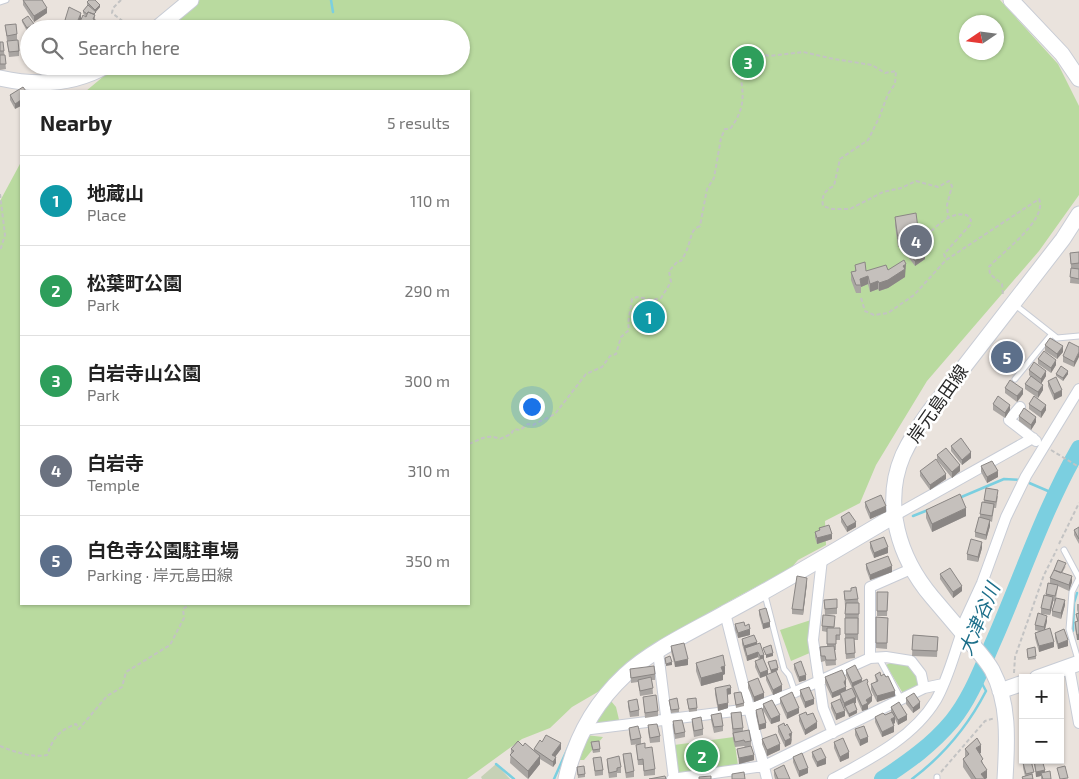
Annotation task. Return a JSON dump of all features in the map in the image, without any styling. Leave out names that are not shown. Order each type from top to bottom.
[{"type":"street","points":[[167,20],[191,0]]},
{"type":"street","points":[[1011,0],[1062,54],[1079,79]]},
{"type":"street","points":[[0,78],[18,82],[51,83],[68,81],[87,75]]},
{"type":"street","name":"岸元島田線","points":[[1005,779],[1007,726],[1000,691],[993,672],[983,656],[964,630],[931,595],[911,569],[902,546],[894,516],[893,501],[896,478],[903,456],[915,432],[1008,302],[1063,239],[1079,214]]},
{"type":"street","points":[[833,779],[875,756],[898,740],[923,716],[935,700],[964,630],[1006,517],[1026,476],[1046,447],[1079,389]]},
{"type":"street","points":[[1020,407],[1009,420],[1046,447]]},
{"type":"street","points":[[566,779],[577,741],[591,716],[626,675],[658,652],[1032,438]]},
{"type":"street","points":[[822,559],[813,640],[823,708],[833,733]]},
{"type":"street","points":[[875,658],[870,588],[911,569]]},
{"type":"street","points":[[725,613],[767,779]]},
{"type":"street","points":[[658,652],[673,779],[723,776],[764,766],[924,688],[943,684]]},
{"type":"street","points":[[583,730],[750,709],[875,658],[886,657],[911,662],[921,674],[924,688]]},
{"type":"street","points":[[1049,674],[1076,664],[1079,723]]},
{"type":"street","points":[[1000,691],[1018,679]]},
{"type":"lane","points":[[0,2],[6,0]]},
{"type":"lane","points":[[1008,302],[1057,338],[1079,336]]},
{"type":"lane","points":[[1015,379],[1051,335]]},
{"type":"lane","points":[[1064,550],[1079,578],[1072,592],[1069,630],[1076,664]]},
{"type":"lane","points":[[764,592],[784,669],[789,674],[795,692]]},
{"type":"lane","points":[[875,658],[902,699]]},
{"type":"path","points":[[121,0],[113,8],[112,13],[121,20]]},
{"type":"path","points":[[765,55],[803,52],[872,65],[885,72],[896,72],[895,84],[888,94],[868,140],[840,159],[834,186],[827,190],[821,200],[823,206],[832,209],[850,209],[883,192],[901,188],[916,180],[938,187],[949,182],[952,186],[947,205],[948,217]]},
{"type":"path","points":[[470,444],[493,435],[500,439],[511,434],[514,429],[520,430],[528,424],[533,426],[555,414],[586,374],[602,368],[610,356],[616,354],[621,337],[629,330],[627,323],[631,312],[632,299],[637,297],[653,300],[661,298],[671,282],[669,271],[678,261],[681,261],[689,245],[694,228],[700,226],[707,189],[716,172],[721,138],[725,129],[730,129],[736,122],[742,108],[742,84],[739,68]]},
{"type":"path","points":[[0,194],[5,236],[0,251]]},
{"type":"path","points":[[861,298],[865,310],[874,315],[888,312],[914,295],[946,260],[1039,199],[1042,204],[1040,214],[1031,228],[988,267],[990,274],[1002,284],[1008,302]]},
{"type":"path","points":[[931,231],[948,217],[959,213],[967,214],[971,220],[970,225],[944,254],[946,260]]},
{"type":"path","points":[[1046,447],[1079,467]]},
{"type":"path","points":[[1018,679],[1014,657],[1044,575],[1079,503]]},
{"type":"path","points":[[0,746],[10,751],[41,756],[47,755],[53,740],[61,730],[76,724],[79,729],[107,696],[122,687],[126,672],[170,645],[184,618],[183,609],[189,605]]},
{"type":"path","points":[[937,778],[985,721],[997,718]]},
{"type":"green space","points":[[196,0],[1000,0],[1058,64],[1079,106],[1079,195],[1039,251],[927,381],[876,465],[860,503],[825,521],[826,545],[798,560],[791,568],[705,615],[608,686],[572,707],[550,728],[522,739],[467,779],[0,779],[0,201],[20,164],[20,605],[470,605],[470,90],[87,90],[105,75],[470,75],[470,20],[173,20]]},
{"type":"green space","points":[[814,619],[812,652],[791,661],[780,630]]},
{"type":"green space","points":[[890,663],[909,665],[921,683],[904,695],[886,665]]},
{"type":"green space","points":[[611,701],[616,707],[620,724],[593,727],[607,705]]},
{"type":"green space","points":[[586,735],[603,737],[584,760],[577,760]]},
{"type":"green space","points":[[734,737],[738,766],[677,773],[674,745]]},
{"type":"green space","points":[[496,764],[510,779],[482,779],[481,777]]},
{"type":"building","points":[[23,0],[42,0],[47,8],[34,16]]},
{"type":"building","points":[[95,0],[100,5],[95,10],[87,2]]},
{"type":"building","points":[[88,5],[96,12],[94,14],[88,12],[87,14],[83,11]]},
{"type":"building","points":[[69,7],[81,13],[78,20],[65,20]]},
{"type":"building","points":[[88,12],[95,15],[93,19],[95,20],[81,20],[83,15],[86,17]]},
{"type":"building","points":[[28,16],[31,20],[22,20]]},
{"type":"building","points":[[16,24],[17,34],[7,36],[5,25]]},
{"type":"building","points":[[18,40],[19,51],[9,52],[7,41]]},
{"type":"building","points":[[0,42],[3,42],[4,51],[0,51]]},
{"type":"building","points":[[0,55],[5,55],[6,64],[0,64]]},
{"type":"building","points":[[23,87],[25,90],[20,90],[20,101],[15,104],[10,95]]},
{"type":"building","points":[[916,213],[919,236],[898,239],[895,217]]},
{"type":"building","points":[[918,245],[925,254],[915,261],[909,253]]},
{"type":"building","points":[[1079,252],[1079,263],[1071,264],[1070,253]]},
{"type":"building","points":[[904,260],[906,264],[903,266],[905,269],[888,280],[879,283],[878,281],[870,284],[868,276],[860,279],[861,285],[856,285],[851,272],[856,271],[855,265],[865,262],[866,271],[886,265],[888,270]]},
{"type":"building","points":[[1071,268],[1079,269],[1079,279],[1070,277]]},
{"type":"building","points":[[1050,338],[1063,346],[1057,354],[1045,345]]},
{"type":"building","points":[[1069,342],[1079,347],[1079,352],[1074,362],[1063,356]]},
{"type":"building","points":[[1044,351],[1056,360],[1051,368],[1038,359]]},
{"type":"building","points":[[1034,362],[1046,371],[1041,379],[1029,370]]},
{"type":"building","points":[[1061,366],[1068,371],[1063,378],[1056,374]]},
{"type":"building","points":[[1031,376],[1043,385],[1038,392],[1025,384]]},
{"type":"building","points":[[1056,377],[1062,390],[1054,394],[1048,381]]},
{"type":"building","points":[[1010,380],[1023,389],[1017,396],[1005,388]]},
{"type":"building","points":[[998,396],[1010,405],[1005,413],[993,404]]},
{"type":"building","points":[[1034,396],[1046,405],[1041,412],[1029,404]]},
{"type":"building","points":[[1024,408],[1036,417],[1031,425],[1019,416]]},
{"type":"building","points":[[961,438],[971,452],[962,460],[951,446]]},
{"type":"building","points":[[946,448],[960,465],[952,472],[937,455]]},
{"type":"building","points":[[936,459],[946,474],[930,485],[920,471]]},
{"type":"building","points":[[992,461],[998,471],[987,477],[981,466]]},
{"type":"building","points":[[986,488],[998,490],[996,502],[984,500]]},
{"type":"building","points":[[960,494],[966,508],[932,524],[926,510]]},
{"type":"building","points":[[881,495],[886,506],[870,513],[865,502]]},
{"type":"building","points":[[982,502],[994,504],[992,516],[980,514]]},
{"type":"building","points":[[849,512],[856,522],[847,527],[841,517]]},
{"type":"building","points":[[979,517],[990,520],[986,535],[975,532]]},
{"type":"building","points":[[829,525],[832,534],[817,538],[815,532],[820,530],[819,528]]},
{"type":"building","points":[[1079,527],[1079,539],[1074,530]]},
{"type":"building","points":[[884,537],[888,547],[874,553],[870,542]]},
{"type":"building","points":[[971,539],[982,542],[978,557],[967,554]]},
{"type":"building","points":[[888,556],[892,566],[870,575],[866,564]]},
{"type":"building","points":[[1058,560],[1066,563],[1061,573],[1054,570]]},
{"type":"building","points":[[950,568],[962,586],[953,592],[940,574]]},
{"type":"building","points":[[1054,570],[1072,576],[1069,585],[1050,578]]},
{"type":"building","points":[[797,576],[807,578],[803,610],[792,609]]},
{"type":"building","points":[[1048,583],[1058,585],[1055,596],[1046,594]]},
{"type":"building","points":[[856,587],[858,599],[845,600],[844,591],[851,591],[851,588]]},
{"type":"building","points":[[877,592],[888,592],[887,611],[877,611]]},
{"type":"building","points":[[1044,595],[1053,597],[1050,610],[1041,608]]},
{"type":"building","points":[[1056,598],[1065,600],[1061,613],[1052,611]]},
{"type":"building","points":[[837,599],[837,608],[825,609],[824,600]]},
{"type":"building","points":[[846,603],[859,603],[859,614],[845,614]]},
{"type":"building","points":[[766,608],[770,622],[763,624],[759,610]]},
{"type":"building","points":[[1038,613],[1047,616],[1044,627],[1035,625]]},
{"type":"building","points":[[1079,613],[1079,634],[1077,635],[1075,622],[1078,621],[1076,614]]},
{"type":"building","points":[[823,615],[835,616],[834,627],[822,626]]},
{"type":"building","points":[[876,617],[888,618],[887,643],[876,643]]},
{"type":"building","points":[[845,618],[858,618],[858,634],[845,634]]},
{"type":"building","points":[[744,622],[745,626],[749,624],[750,629],[738,633],[735,624]]},
{"type":"building","points":[[827,628],[840,628],[840,635],[836,635],[836,644],[827,644]]},
{"type":"building","points":[[1050,628],[1054,642],[1039,646],[1035,633]]},
{"type":"building","points":[[1064,629],[1068,640],[1058,644],[1055,633]]},
{"type":"building","points":[[754,635],[757,642],[744,646],[742,639]]},
{"type":"building","points":[[913,635],[938,637],[937,651],[912,650]]},
{"type":"building","points":[[845,638],[854,638],[855,653],[846,654]]},
{"type":"building","points":[[684,643],[688,659],[675,662],[671,646]]},
{"type":"building","points":[[760,643],[764,655],[760,656],[758,652],[747,656],[745,648]]},
{"type":"building","points":[[771,645],[773,653],[766,655],[763,648]]},
{"type":"building","points":[[834,646],[836,660],[826,660],[825,656],[821,656],[820,647]]},
{"type":"building","points":[[1035,647],[1036,656],[1028,658],[1027,649]]},
{"type":"building","points":[[723,655],[725,666],[721,667],[723,672],[701,678],[696,663]]},
{"type":"building","points":[[670,656],[672,662],[666,664],[665,658]]},
{"type":"building","points":[[763,658],[768,670],[760,673],[755,661]]},
{"type":"building","points":[[776,660],[778,668],[771,670],[768,662]]},
{"type":"building","points":[[801,661],[806,675],[799,677],[794,664]]},
{"type":"building","points":[[855,665],[862,679],[852,683],[846,670]]},
{"type":"building","points":[[654,666],[655,674],[631,678],[630,669]]},
{"type":"building","points":[[842,670],[846,679],[844,682],[846,687],[832,693],[825,677]]},
{"type":"building","points":[[776,671],[782,685],[773,690],[766,675]]},
{"type":"building","points":[[880,672],[881,676],[884,674],[886,677],[888,676],[895,691],[877,696],[871,684],[878,681],[875,675]]},
{"type":"building","points":[[651,677],[653,688],[640,691],[638,680]]},
{"type":"building","points":[[758,678],[764,693],[754,697],[748,682]]},
{"type":"building","points":[[867,679],[872,696],[866,700],[868,703],[862,706],[853,686]]},
{"type":"building","points":[[730,685],[731,688],[727,689],[728,703],[718,705],[715,688]]},
{"type":"building","points":[[809,687],[814,699],[805,702],[800,690]]},
{"type":"building","points":[[852,688],[856,697],[844,703],[840,693]]},
{"type":"building","points":[[741,692],[744,703],[736,705],[734,693]]},
{"type":"building","points":[[792,692],[799,708],[787,713],[780,698]]},
{"type":"building","points":[[914,693],[920,702],[913,708],[906,698]]},
{"type":"building","points":[[656,695],[658,711],[645,713],[643,697]]},
{"type":"building","points":[[677,698],[679,709],[671,710],[669,700]]},
{"type":"building","points":[[696,698],[697,708],[689,709],[687,699]]},
{"type":"building","points":[[637,699],[639,710],[630,712],[628,701]]},
{"type":"building","points":[[840,699],[845,711],[836,714],[831,703]]},
{"type":"building","points":[[772,700],[780,715],[771,719],[763,704]]},
{"type":"building","points":[[854,702],[857,710],[849,714],[845,706]]},
{"type":"building","points":[[899,702],[907,715],[898,720],[891,707]]},
{"type":"building","points":[[762,708],[766,723],[759,725],[756,710]]},
{"type":"building","points":[[741,712],[743,728],[733,729],[731,713]]},
{"type":"building","points":[[806,712],[807,715],[813,713],[817,722],[805,730],[799,715]]},
{"type":"building","points":[[892,712],[895,717],[891,719],[894,726],[882,732],[875,717],[883,713],[885,715]]},
{"type":"building","points":[[721,713],[723,726],[714,727],[711,715]]},
{"type":"building","points":[[701,717],[703,729],[694,731],[692,719]]},
{"type":"building","points":[[682,720],[685,732],[675,734],[673,721]]},
{"type":"building","points":[[784,723],[785,726],[787,724],[792,733],[789,734],[791,738],[785,741],[778,726]]},
{"type":"building","points":[[657,724],[660,736],[650,738],[648,725]]},
{"type":"building","points":[[638,726],[641,738],[631,740],[629,728]]},
{"type":"building","points":[[864,726],[868,737],[860,740],[855,729]]},
{"type":"building","points":[[749,730],[751,741],[735,742],[733,733]]},
{"type":"building","points":[[776,734],[780,744],[767,750],[762,739]]},
{"type":"building","points":[[546,735],[561,743],[552,755],[556,757],[553,762],[534,749],[540,740],[542,742]]},
{"type":"building","points":[[843,738],[849,752],[840,757],[834,742]]},
{"type":"building","points":[[977,738],[981,745],[976,748],[987,770],[981,774],[985,779],[976,779],[963,759],[969,754],[965,749]]},
{"type":"building","points":[[518,741],[523,746],[525,743],[540,756],[528,771],[510,755],[514,751],[511,749]]},
{"type":"building","points":[[599,741],[600,749],[593,750],[591,742]]},
{"type":"building","points":[[645,743],[645,748],[652,747],[655,769],[644,771],[643,759],[638,760],[636,745]]},
{"type":"building","points":[[751,746],[754,755],[739,758],[737,749]]},
{"type":"building","points":[[821,748],[826,758],[817,762],[812,752]]},
{"type":"building","points":[[631,753],[634,771],[626,773],[623,754]]},
{"type":"building","points":[[802,753],[808,768],[799,771],[793,757]]},
{"type":"building","points":[[619,756],[621,767],[617,768],[617,771],[609,773],[607,759]]},
{"type":"building","points":[[601,757],[603,770],[595,771],[593,758]]},
{"type":"building","points":[[1023,764],[1032,764],[1034,772],[1026,774]]},
{"type":"building","points":[[1035,764],[1043,764],[1045,770],[1036,772]]},
{"type":"building","points":[[784,765],[790,779],[778,779],[774,770]]},
{"type":"building","points":[[584,766],[585,774],[578,775],[577,767]]},
{"type":"building","points":[[1065,766],[1068,778],[1060,779],[1057,768]]},
{"type":"building","points":[[1050,771],[1051,779],[1043,779],[1041,773]]},
{"type":"building","points":[[744,772],[745,779],[732,779],[732,774]]},
{"type":"building","points":[[1032,774],[1033,779],[1023,779],[1022,777]]},
{"type":"building","points":[[665,776],[666,779],[649,779]]},
{"type":"building","points":[[711,776],[711,779],[699,779],[699,777]]},
{"type":"waterway","points":[[331,0],[333,12]]},
{"type":"waterway","name":"大津谷川","points":[[882,779],[910,760],[936,738],[952,721],[965,702],[976,682],[1044,519],[1079,448]]},
{"type":"waterway","points":[[959,498],[1004,479],[1022,480]]},
{"type":"waterway","points":[[1027,482],[1055,494]]},
{"type":"waterway","points":[[913,516],[928,510]]},
{"type":"waterway","points":[[1073,631],[1074,603],[1077,593]]},
{"type":"waterway","points":[[912,779],[945,750],[979,704],[986,691],[978,676]]},
{"type":"waterway","points":[[554,779],[571,741]]},
{"type":"waterway","points":[[496,764],[514,779]]},
{"type":"place","name":"白岩寺山公園","points":[[748,62]]},
{"type":"place","name":"白岩寺","points":[[916,241]]},
{"type":"place","name":"地蔵山","points":[[649,317]]},
{"type":"place","name":"白色寺公園駐車場","points":[[1007,357]]},
{"type":"place","name":"松葉町公園","points":[[702,756]]}]
